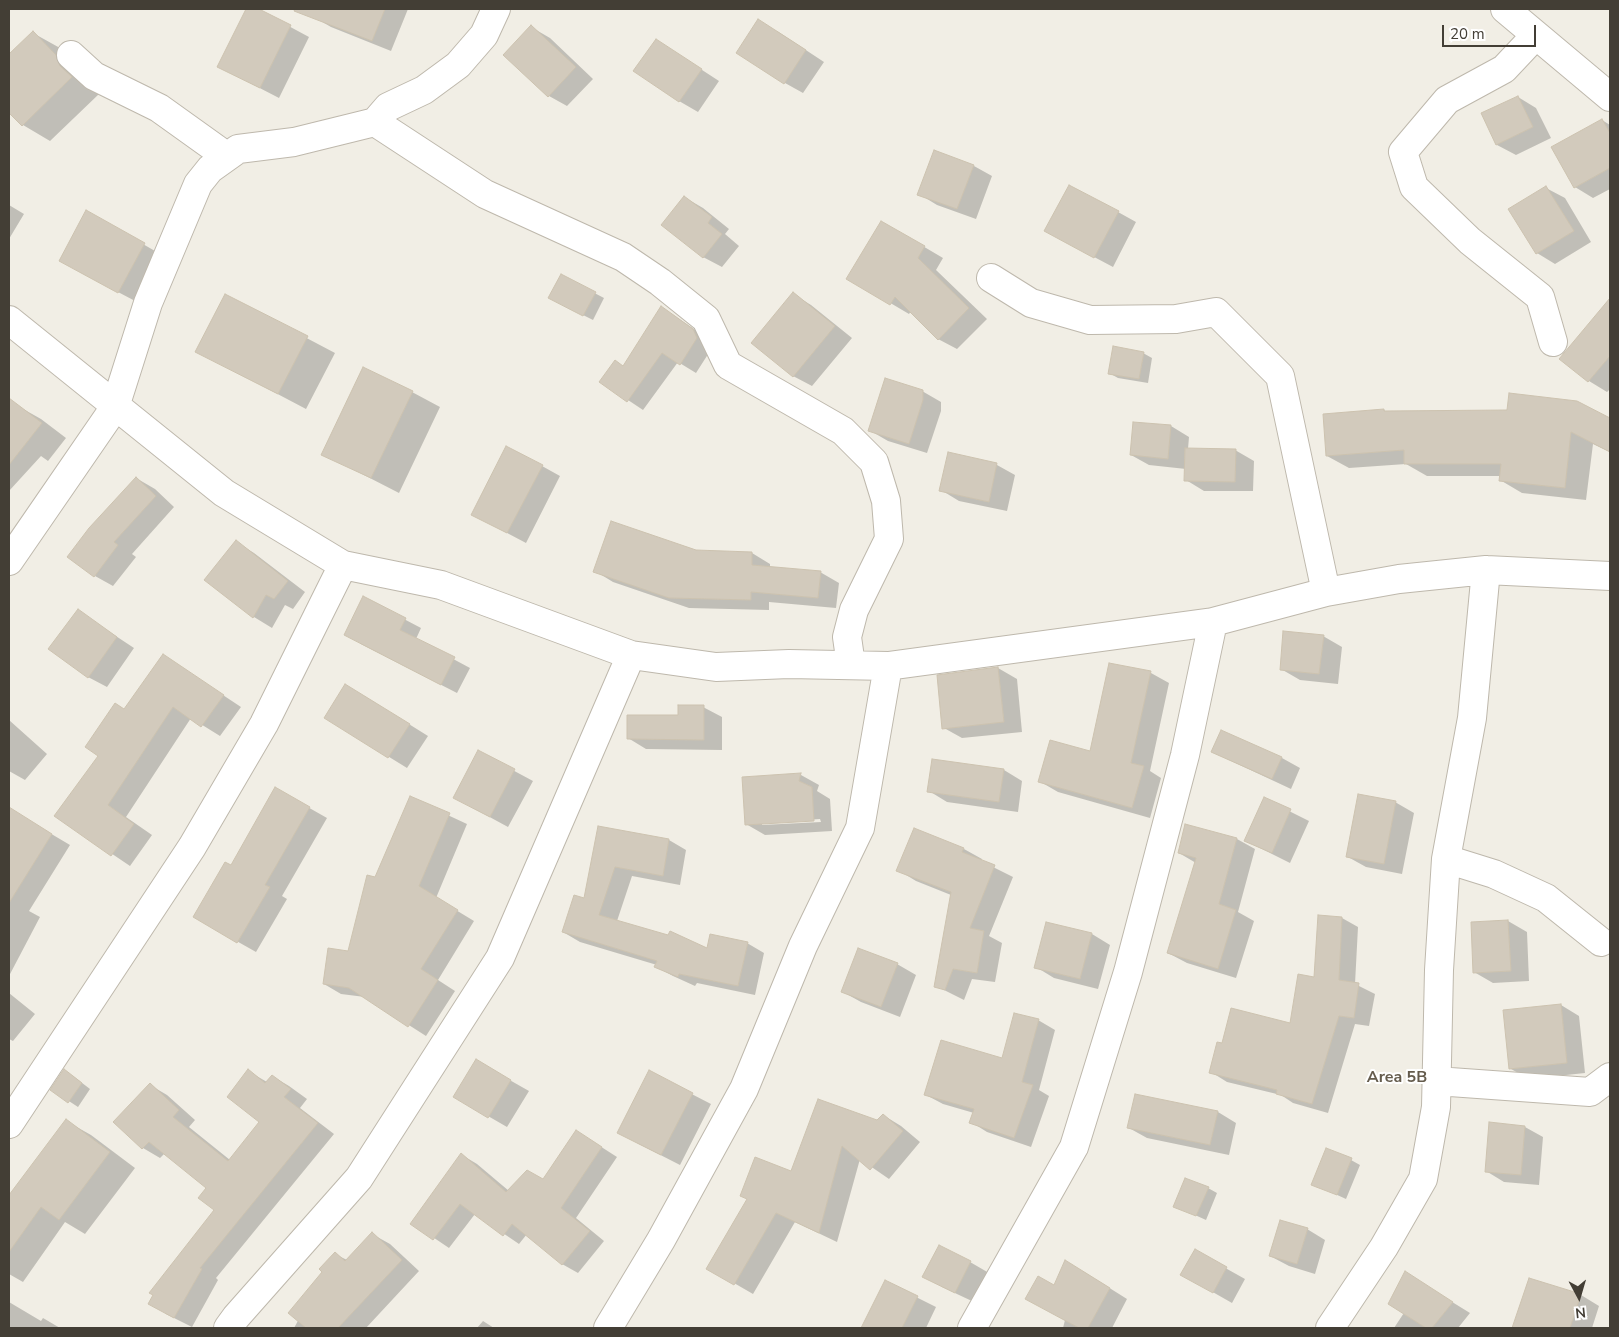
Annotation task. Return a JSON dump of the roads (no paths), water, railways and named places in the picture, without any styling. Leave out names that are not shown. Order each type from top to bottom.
[{"type":"street","points":[[9,561],[114,407],[148,303],[198,184],[210,169],[238,149],[294,142],[375,122],[388,107],[424,90],[458,64],[484,35],[496,9]]},
{"type":"street","points":[[1505,9],[1610,97]]},
{"type":"street","points":[[1536,35],[1504,69],[1447,100],[1403,152],[1414,187],[1470,241],[1540,297],[1553,342]]},
{"type":"street","points":[[72,55],[94,76],[159,108],[226,156]]},
{"type":"street","points":[[375,122],[485,194],[567,230],[630,262],[706,319],[728,365],[844,431],[874,462],[886,501],[889,539],[854,610],[847,637],[851,665]]},
{"type":"street","points":[[991,278],[1031,303],[1090,320],[1176,319],[1216,312],[1280,376],[1326,592]]},
{"type":"street","points":[[9,320],[114,407],[224,493],[343,565],[441,585],[631,655],[716,667],[789,664],[888,666],[1213,622],[1326,592],[1400,579],[1486,570],[1610,576]]},
{"type":"street","points":[[9,1124],[197,839],[264,724],[343,565]]},
{"type":"street","points":[[1330,1328],[1384,1247],[1423,1179],[1436,1107],[1438,970],[1446,859],[1472,718],[1486,570]]},
{"type":"street","points":[[972,1328],[1074,1147],[1128,972],[1185,755],[1213,622]]},
{"type":"street","points":[[228,1328],[359,1178],[500,958],[631,655]]},
{"type":"street","points":[[608,1328],[661,1240],[744,1089],[803,946],[860,828],[888,666]]},
{"type":"street","points":[[1446,859],[1494,874],[1546,898],[1601,942]]},
{"type":"street","points":[[1436,1081],[1590,1092],[1610,1077]]},
{"type":"district","name":"Area 5B","points":[[1397,1078]]}]
